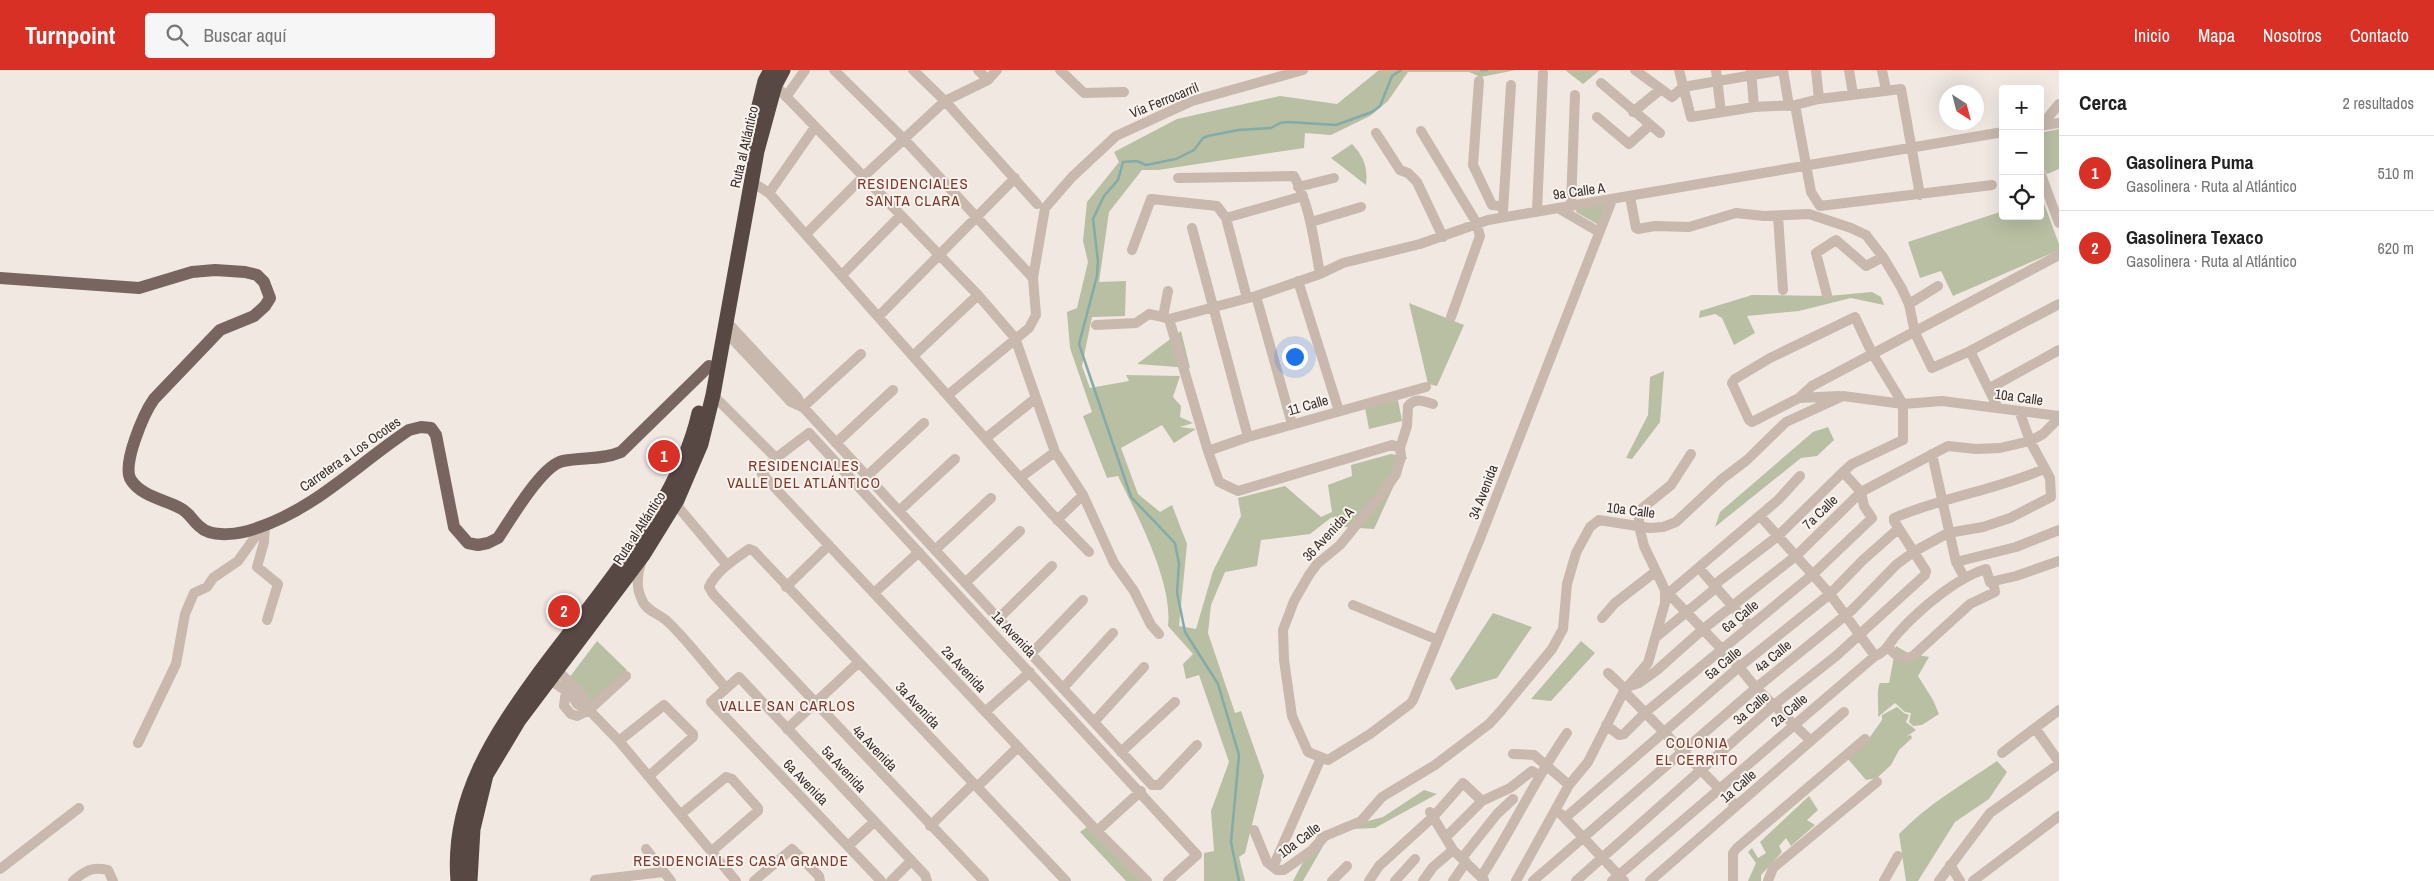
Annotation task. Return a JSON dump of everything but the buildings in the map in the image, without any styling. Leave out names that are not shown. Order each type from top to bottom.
[{"type":"highway","name":"Ruta al Atlántico","points":[[470,881],[473,829],[486,775],[519,720],[554,675],[566,648],[648,527],[674,482],[697,418],[709,366],[755,117],[765,81],[771,70]]},
{"type":"highway","name":"Ruta al Atlántico","points":[[458,881],[459,842],[464,810],[475,775],[490,745],[514,708],[643,555],[677,500],[701,444],[713,395],[757,151],[775,86],[783,70]]},
{"type":"main road","name":"Carretera a Los Ocotes","points":[[0,278],[139,288],[192,272],[215,270],[257,276],[264,282],[270,298],[265,306],[245,321],[220,330],[154,399],[148,408],[129,459],[128,470],[130,480],[138,487],[182,508],[204,531],[234,534],[264,526],[291,512],[348,477],[409,430],[420,427],[431,428],[436,435],[454,527],[468,543],[478,545],[488,543],[498,538],[547,470],[560,461],[608,458],[620,452],[709,366]]},
{"type":"street","points":[[786,97],[805,70]]},
{"type":"street","points":[[834,70],[904,139],[1033,278]]},
{"type":"street","points":[[914,70],[945,101],[1036,204]]},
{"type":"street","points":[[978,70],[988,80]]},
{"type":"street","points":[[806,234],[864,176],[945,101],[988,80],[997,70]]},
{"type":"street","points":[[1060,70],[1084,93],[1124,92]]},
{"type":"street","name":"Via Ferrocarril","points":[[948,395],[1029,328],[1036,315],[1033,278],[1044,208],[1059,194],[1072,177],[1116,136],[1192,101],[1303,70]]},
{"type":"street","points":[[1635,70],[1672,97],[1683,88],[1718,82],[1751,73],[1782,70],[1811,192],[1817,204],[1823,208],[1992,185]]},
{"type":"street","points":[[1679,70],[1690,117],[1754,107],[1792,106],[1853,94],[1902,90],[1920,195]]},
{"type":"street","points":[[1716,70],[1721,112]]},
{"type":"street","points":[[1816,70],[1820,99]]},
{"type":"street","points":[[1849,70],[1853,94]]},
{"type":"street","points":[[1882,70],[1886,90]]},
{"type":"street","points":[[1537,211],[1543,73]]},
{"type":"street","points":[[1751,73],[1754,107]]},
{"type":"street","points":[[1479,80],[1475,172],[1492,205],[1502,206]]},
{"type":"street","points":[[1601,83],[1660,133]]},
{"type":"street","points":[[1503,216],[1502,206],[1511,85]]},
{"type":"street","points":[[775,86],[978,295],[1015,338],[1055,452],[1083,495],[1114,563],[1134,591],[1151,625],[1159,634]]},
{"type":"street","points":[[1633,112],[1660,90]]},
{"type":"street","points":[[1571,206],[1575,95]]},
{"type":"street","points":[[2044,122],[2059,104]]},
{"type":"street","points":[[1598,117],[1629,144],[1650,125]]},
{"type":"street","points":[[2044,126],[2059,123]]},
{"type":"street","points":[[769,193],[815,127]]},
{"type":"street","points":[[1421,130],[1476,222],[1480,236],[1451,318]]},
{"type":"street","points":[[1376,133],[1400,170],[1408,173],[1417,182],[1443,237]]},
{"type":"street","name":"9a Calle A","points":[[1096,325],[1136,323],[1149,314],[1166,318],[1251,297],[1320,274],[1343,263],[1443,237],[1476,222],[1503,216],[1630,197],[1999,133]]},
{"type":"street","points":[[2041,175],[2059,223]]},
{"type":"street","points":[[1178,178],[1292,176],[1301,191],[1311,222],[1320,274]]},
{"type":"street","points":[[879,316],[1015,178]]},
{"type":"street","points":[[1226,218],[1334,178]]},
{"type":"street","points":[[752,182],[769,193],[1057,520],[1089,552]]},
{"type":"street","points":[[1630,197],[1636,228],[1638,229],[1655,226],[1689,227],[1736,214],[1778,216],[1810,214],[1866,235],[1882,257],[1910,304],[1914,333],[1933,368],[1970,351],[2059,304]]},
{"type":"street","points":[[1132,250],[1151,200],[1218,207],[1226,218],[1292,424]]},
{"type":"street","name":"34 Avenida","points":[[1321,758],[1332,758],[1410,704],[1481,536],[1612,200]]},
{"type":"street","points":[[1311,222],[1361,207]]},
{"type":"street","points":[[1558,208],[1599,232]]},
{"type":"street","points":[[842,275],[901,215]]},
{"type":"street","points":[[1778,216],[1783,290]]},
{"type":"street","points":[[1192,228],[1248,437]]},
{"type":"street","points":[[1827,295],[1816,253],[1818,250],[1836,240],[1866,266],[1882,257]]},
{"type":"street","points":[[1655,638],[1778,536],[1846,469],[1904,438],[1904,404],[1872,353],[1855,318],[1770,358],[1735,379],[1732,383],[1750,422],[1799,398],[1812,386],[1872,353],[1914,333],[2059,255]]},
{"type":"street","points":[[1298,281],[1339,411]]},
{"type":"street","points":[[1910,304],[1938,286]]},
{"type":"street","points":[[1168,291],[1166,318],[1209,456],[1219,482],[1228,488],[1238,491],[1392,446],[1400,448]]},
{"type":"street","points":[[913,356],[978,295]]},
{"type":"street","points":[[726,326],[792,402],[803,407],[1152,784],[1156,785],[1197,745]]},
{"type":"street","points":[[1990,388],[2059,350]]},
{"type":"street","points":[[1970,351],[1990,388],[1998,408]]},
{"type":"street","points":[[803,407],[861,354]]},
{"type":"street","name":"11 Calle","points":[[1209,456],[1248,437],[1426,387]]},
{"type":"street","points":[[836,443],[893,390]]},
{"type":"street","points":[[713,395],[776,458]]},
{"type":"street","points":[[1799,398],[1843,396]]},
{"type":"street","name":"10a Calle","points":[[1273,867],[1277,870],[1284,870],[1312,850],[1325,836],[1361,821],[1382,797],[1435,765],[1489,724],[1552,649],[1563,629],[1567,584],[1576,553],[1594,523],[1599,520],[1650,528],[1663,527],[1676,522],[1722,479],[1748,460],[1786,422],[1843,396],[1904,404],[1942,402],[2059,417]]},
{"type":"street","points":[[986,438],[1036,398]]},
{"type":"street","name":"36 Avenida A","points":[[1321,758],[1308,752],[1292,716],[1284,660],[1283,630],[1294,601],[1317,564],[1340,545],[1396,474],[1401,456],[1400,448],[1407,426],[1408,406],[1412,401],[1420,399],[1433,404]]},
{"type":"street","points":[[1915,551],[1898,529],[1894,518],[1942,500],[2022,478],[2051,473],[2030,441],[2020,413]]},
{"type":"street","name":"7a Calle","points":[[1626,689],[1639,683],[1656,671],[1702,630],[1796,555],[1861,492],[1948,446],[1976,449],[2000,448],[2030,441],[2043,434],[2059,417]]},
{"type":"street","points":[[866,476],[924,424]]},
{"type":"street","name":"1a Avenida","points":[[776,458],[808,433],[919,552],[1197,855],[1168,881]]},
{"type":"street","points":[[1021,477],[1055,452]]},
{"type":"street","points":[[1691,454],[1671,485],[1639,511],[1639,526],[1655,572],[1685,613],[1739,667],[1756,688],[1811,741]]},
{"type":"street","points":[[1932,454],[1948,533],[1956,562],[1964,577]]},
{"type":"street","name":"2a Avenida","points":[[776,458],[762,474],[1097,832],[1147,881]]},
{"type":"street","points":[[899,511],[956,458]]},
{"type":"street","points":[[1846,469],[1861,492]]},
{"type":"street","name":"4a Calle","points":[[1533,881],[1756,688],[1844,615],[1897,564],[1915,551],[1948,533],[1983,527],[2010,518],[2051,497],[2051,473]]},
{"type":"street","points":[[1516,881],[1569,785],[1588,762],[1626,689],[1648,663],[1668,590],[1699,568],[1760,516],[1800,476]]},
{"type":"street","name":"6a Calle","points":[[1606,725],[1622,735],[1646,712],[1812,575],[1872,517],[1864,506],[1861,492]]},
{"type":"street","points":[[1057,520],[1083,495]]},
{"type":"street","points":[[934,550],[991,498]]},
{"type":"street","points":[[677,500],[680,508],[727,565]]},
{"type":"street","points":[[1760,516],[1830,594],[1875,656]]},
{"type":"street","points":[[264,526],[264,542],[257,567],[276,580],[278,588],[267,620]]},
{"type":"street","points":[[138,743],[176,664],[185,614],[194,593],[208,587],[213,578],[238,561],[264,526]]},
{"type":"street","name":"5a Calle","points":[[1565,818],[1739,667],[1830,594],[1863,560],[1898,529]]},
{"type":"street","points":[[1956,562],[2016,547],[2059,530]]},
{"type":"street","points":[[965,583],[1020,531]]},
{"type":"street","points":[[786,586],[829,545]]},
{"type":"street","name":"3a Avenida","points":[[727,565],[749,549],[754,551],[1066,881]]},
{"type":"street","name":"3a Calle","points":[[1576,881],[1774,706],[1836,656],[1925,575],[1926,571],[1915,551]]},
{"type":"street","points":[[874,593],[919,552]]},
{"type":"street","points":[[643,555],[637,574],[637,586],[646,607],[667,621],[726,688]]},
{"type":"street","points":[[1889,648],[1899,659],[1913,656],[1970,604],[1995,592],[1991,581],[2016,576],[2059,560]]},
{"type":"street","name":"4a Avenida","points":[[727,565],[708,586],[712,594],[814,704],[984,881]]},
{"type":"street","points":[[998,619],[1052,566]]},
{"type":"street","points":[[1699,568],[1750,626]]},
{"type":"street","name":"2a Calle","points":[[1618,879],[1793,724],[1875,656],[1889,648],[1898,633],[1964,577],[1987,570],[1991,581]]},
{"type":"street","points":[[1602,618],[1615,603],[1655,572]]},
{"type":"street","points":[[1031,654],[1083,600]]},
{"type":"street","points":[[1353,605],[1438,640]]},
{"type":"street","points":[[1063,688],[1113,633]]},
{"type":"street","points":[[787,729],[858,663]]},
{"type":"street","points":[[1094,722],[1144,667]]},
{"type":"street","points":[[985,712],[1030,672]]},
{"type":"street","points":[[1608,673],[1626,689],[1736,806]]},
{"type":"street","points":[[554,675],[570,691],[577,704],[589,710],[619,742],[736,881]]},
{"type":"street","points":[[589,710],[626,676]]},
{"type":"street","name":"5a Avenida","points":[[726,688],[739,677],[911,861],[927,881]]},
{"type":"street","name":"6a Avenida","points":[[726,688],[711,702],[881,881]]},
{"type":"street","points":[[1122,752],[1175,702]]},
{"type":"street","points":[[619,742],[664,705],[693,734],[693,737],[649,776]]},
{"type":"street","points":[[2002,753],[2059,710]]},
{"type":"street","name":"1a Calle","points":[[1650,881],[1844,712]]},
{"type":"street","points":[[1939,881],[1990,813],[2059,763],[2035,728]]},
{"type":"street","points":[[1432,814],[1453,850],[1483,879],[1545,765],[1568,733]]},
{"type":"street","points":[[1733,881],[1733,853],[1737,848],[1865,739]]},
{"type":"street","points":[[930,826],[1018,747]]},
{"type":"street","points":[[1513,754],[1534,756],[1569,785]]},
{"type":"street","points":[[1254,830],[1267,862],[1273,867],[1321,758]]},
{"type":"street","points":[[1446,837],[1482,801],[1510,788],[1532,772],[1540,776]]},
{"type":"street","points":[[681,814],[726,776],[732,778],[758,808],[758,811],[712,851]]},
{"type":"street","points":[[1368,881],[1379,866],[1465,782],[1482,801]]},
{"type":"street","points":[[1768,881],[1773,868],[1877,782]]},
{"type":"street","points":[[1097,832],[1141,792]]},
{"type":"street","points":[[1453,881],[1464,860],[1497,814],[1513,799]]},
{"type":"street","points":[[0,869],[79,808]]},
{"type":"street","points":[[1555,810],[1565,818],[1601,857],[1618,879]]},
{"type":"street","points":[[1973,881],[2059,816]]},
{"type":"street","points":[[848,846],[874,822]]},
{"type":"street","points":[[646,849],[671,881]]},
{"type":"street","points":[[754,881],[792,849],[819,876],[820,881]]},
{"type":"street","points":[[1423,881],[1432,867],[1453,850]]},
{"type":"street","points":[[1884,881],[1898,856]]},
{"type":"street","points":[[1395,881],[1415,859]]},
{"type":"street","points":[[891,881],[911,861]]},
{"type":"street","points":[[1950,865],[1960,881]]},
{"type":"street","points":[[1332,881],[1347,866]]},
{"type":"street","points":[[84,881],[89,869]]},
{"type":"street","points":[[73,881],[89,869],[108,870],[113,881]]},
{"type":"street","points":[[595,880],[663,872]]},
{"type":"green space","points":[[1379,70],[1516,70],[1481,77],[1469,72],[1408,72],[1388,101],[1370,116],[1331,135],[1305,133],[1304,148],[1158,170],[1142,170],[1109,212],[1099,282],[1126,281],[1125,316],[1092,317],[1082,366],[1090,388],[1129,381],[1126,375],[1180,376],[1173,397],[1181,406],[1180,417],[1193,423],[1180,427],[1196,429],[1174,443],[1162,425],[1121,448],[1138,494],[1160,512],[1172,505],[1187,544],[1179,626],[1196,629],[1213,571],[1241,516],[1238,498],[1285,486],[1321,517],[1332,512],[1328,485],[1352,476],[1351,465],[1391,454],[1407,457],[1374,529],[1345,527],[1332,517],[1310,534],[1261,540],[1257,566],[1225,572],[1211,605],[1208,633],[1235,713],[1241,711],[1264,776],[1245,853],[1239,857],[1245,881],[1204,881],[1204,853],[1214,851],[1211,811],[1229,762],[1199,675],[1186,679],[1183,664],[1193,654],[1168,626],[1165,589],[1152,549],[1118,476],[1107,478],[1083,416],[1092,412],[1070,348],[1067,312],[1077,308],[1088,262],[1083,241],[1087,202],[1119,162],[1114,152],[1177,119],[1280,96],[1337,104]]},
{"type":"green space","points":[[1565,70],[1600,70],[1583,84]]},
{"type":"green space","points":[[2059,129],[2059,169],[2047,174],[2044,169],[2044,132]]},
{"type":"green space","points":[[1352,144],[1360,153],[1364,163],[1366,185],[1331,158]]},
{"type":"green space","points":[[1606,203],[1599,225],[1576,212],[1577,207]]},
{"type":"green space","points":[[2044,203],[2059,244],[2059,250],[1953,296],[1941,271],[1920,278],[1908,242],[1999,212],[1999,220],[2044,220]]},
{"type":"green space","points":[[1872,292],[1881,297],[1884,305],[1851,298],[1799,311],[1747,316],[1755,333],[1734,345],[1722,318],[1715,314],[1699,318],[1700,311],[1752,295],[1828,296]]},
{"type":"green space","points":[[1409,303],[1464,325],[1437,386],[1428,384]]},
{"type":"green space","points":[[1181,331],[1190,368],[1137,364]]},
{"type":"green space","points":[[1664,371],[1660,422],[1632,459],[1626,458],[1648,415],[1650,377]]},
{"type":"green space","points":[[1398,400],[1402,421],[1369,429],[1365,408]]},
{"type":"green space","points":[[1828,427],[1834,440],[1817,456],[1801,458],[1715,527],[1720,512],[1813,432]]},
{"type":"green space","points":[[1493,613],[1532,627],[1497,678],[1456,690],[1450,679]]},
{"type":"green space","points":[[597,641],[627,670],[587,707],[569,678]]},
{"type":"green space","points":[[1581,641],[1595,653],[1551,701],[1531,699]]},
{"type":"green space","points":[[1896,646],[1908,653],[1929,657],[1918,676],[1933,700],[1939,714],[1922,725],[1913,726],[1909,722],[1911,713],[1905,712],[1895,703],[1878,717],[1879,686],[1880,683],[1889,683]]},
{"type":"green space","points":[[1897,707],[1909,715],[1906,722],[1916,730],[1906,737],[1911,735],[1912,738],[1899,750],[1891,765],[1877,778],[1866,780],[1848,759],[1865,744],[1882,720],[1882,715]]},
{"type":"green space","points":[[1997,761],[2007,772],[1989,799],[1955,822],[1918,881],[1906,881],[1899,834],[1933,804]]},
{"type":"green space","points":[[1424,790],[1437,794],[1375,828],[1351,829],[1326,841],[1303,881],[1293,881],[1318,834],[1383,817]]},
{"type":"green space","points":[[1809,796],[1818,810],[1807,820],[1815,825],[1791,846],[1786,838],[1779,846],[1782,852],[1761,875],[1761,881],[1748,881],[1756,863],[1748,852],[1752,848],[1758,858],[1766,853],[1760,842]]},
{"type":"green space","points":[[1087,827],[1144,881],[1126,881],[1080,832]]},
{"type":"waterway","points":[[1239,881],[1231,842],[1239,755],[1218,684],[1185,632],[1177,592],[1179,564],[1175,543],[1131,497],[1079,344],[1097,276],[1098,261],[1093,219],[1104,196],[1118,180],[1123,162],[1137,161],[1146,165],[1176,159],[1194,150],[1203,138],[1238,130],[1271,128],[1280,123],[1288,122],[1336,125],[1372,112],[1380,106],[1392,76],[1401,70]]},
{"type":"waterway","points":[[1481,70],[1487,70]]},
{"type":"place","name":"Gasolinera Puma","points":[[664,456]]},
{"type":"place","name":"Gasolinera Texaco","points":[[564,611]]},
{"type":"district","name":"RESIDENCIALES SANTA CLARA","points":[[913,192]]},
{"type":"district","name":"RESIDENCIALES VALLE DEL ATLÁNTICO","points":[[804,474]]},
{"type":"district","name":"VALLE SAN CARLOS","points":[[788,706]]},
{"type":"district","name":"COLONIA EL CERRITO","points":[[1697,752]]},
{"type":"district","name":"RESIDENCIALES CASA GRANDE","points":[[741,861]]}]
